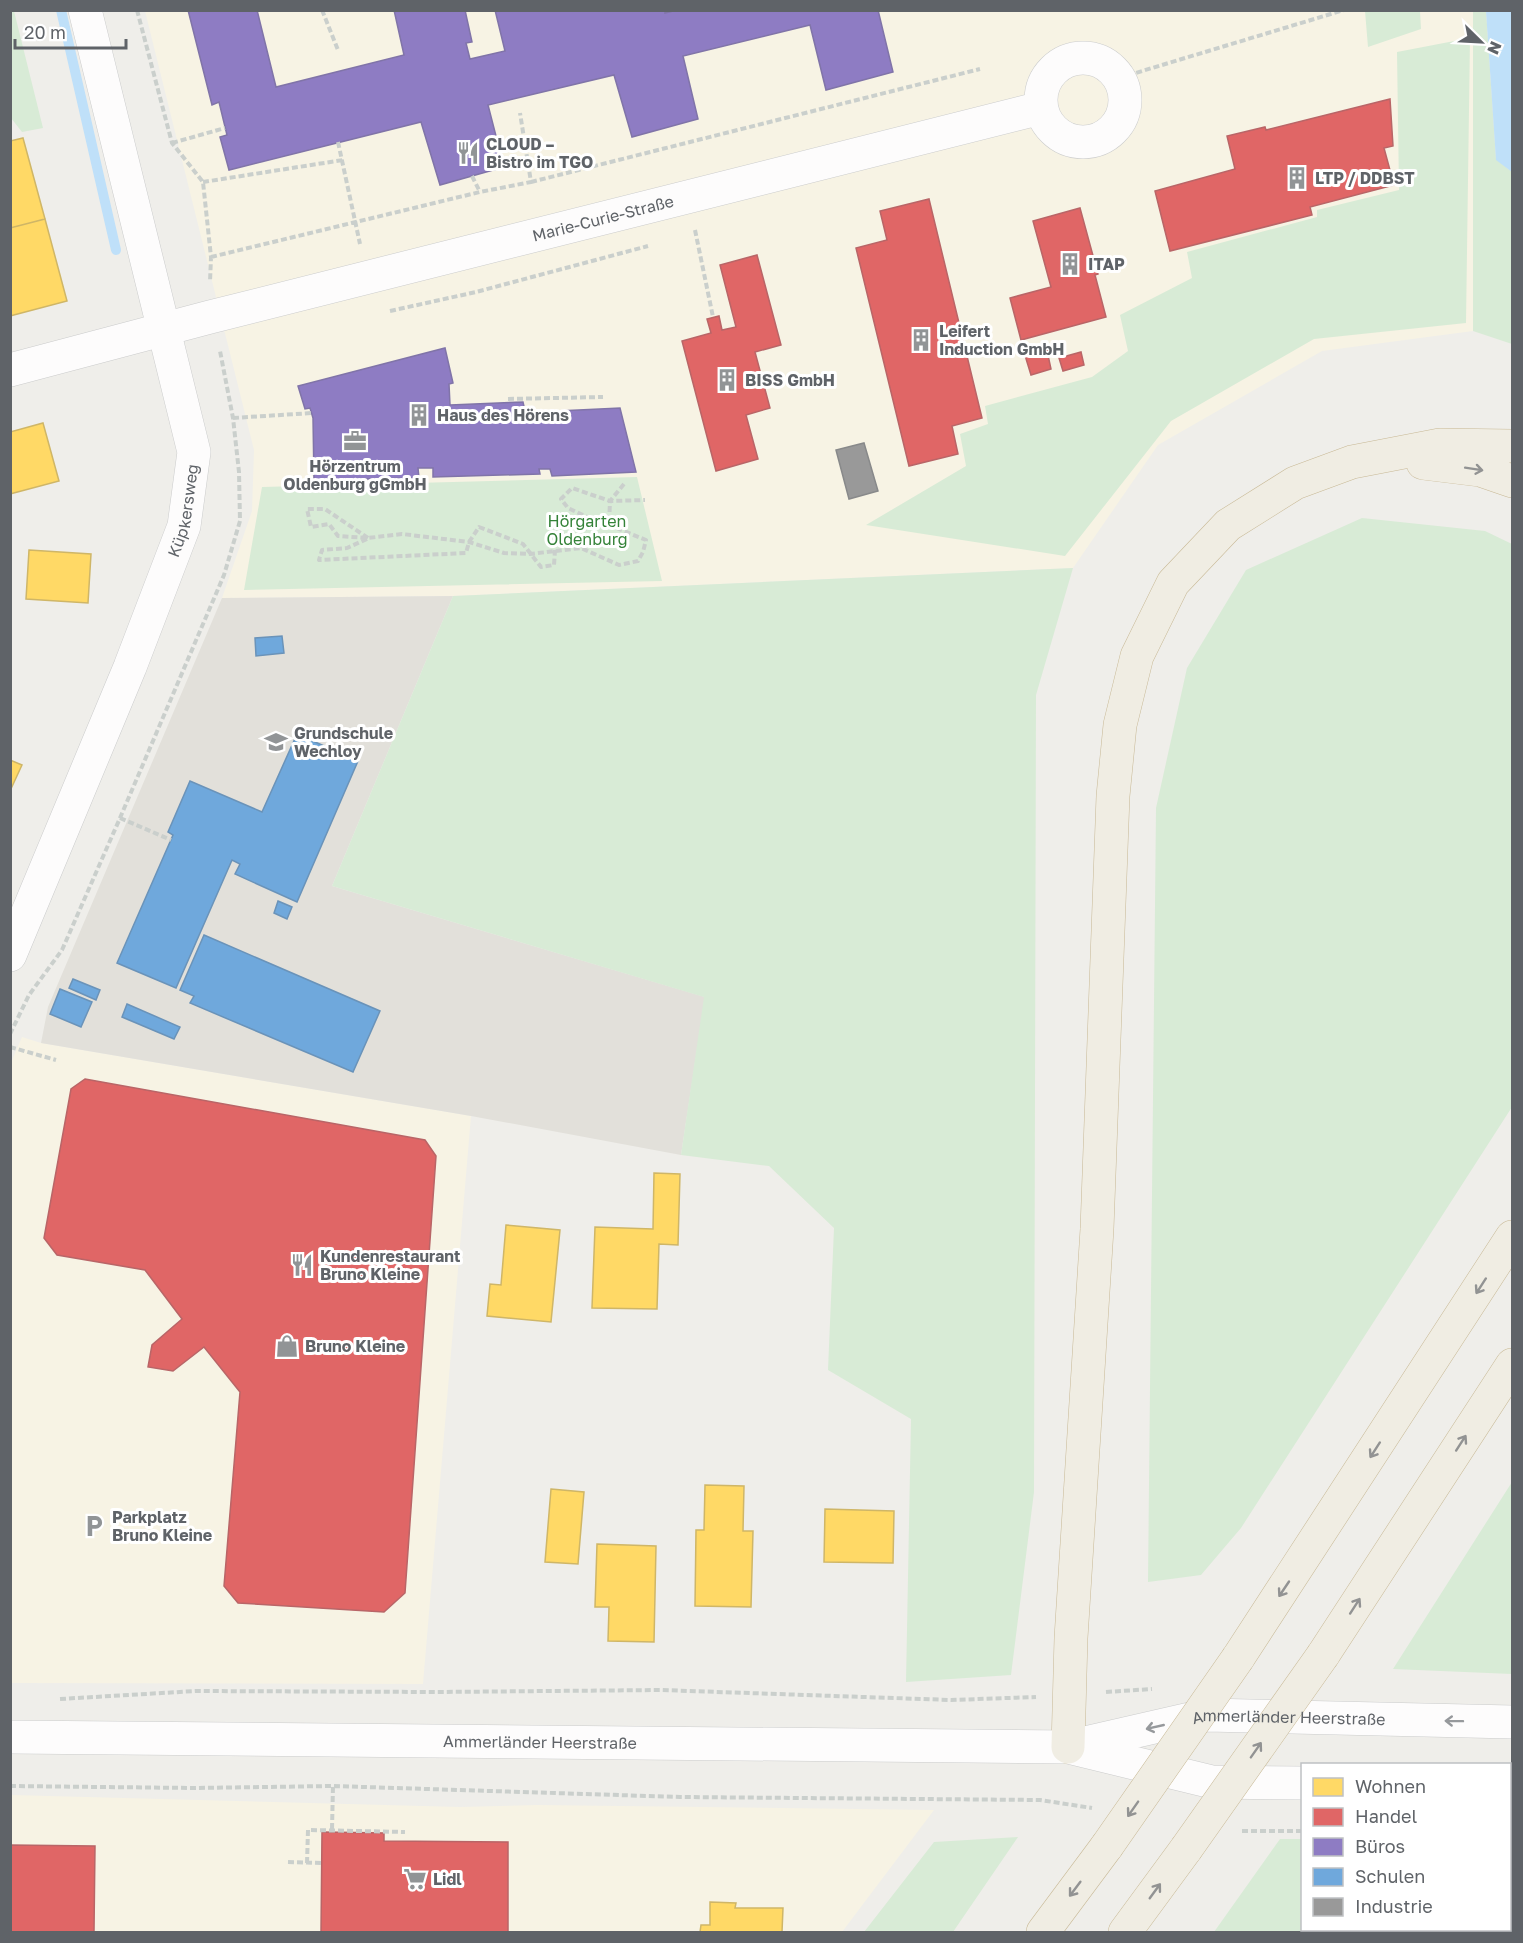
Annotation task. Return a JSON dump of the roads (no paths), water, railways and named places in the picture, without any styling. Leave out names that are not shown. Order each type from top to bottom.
[{"type":"highway","points":[[1068,1747],[1069,1696],[1097,1228],[1113,796],[1120,725],[1137,656],[1173,583],[1228,525],[1295,483],[1352,462],[1440,445],[1512,446]]},
{"type":"highway","points":[[1352,462],[1421,463],[1480,470],[1512,481]]},
{"type":"highway","points":[[1043,1932],[1107,1846],[1238,1658],[1512,1237]]},
{"type":"highway","points":[[1125,1932],[1323,1655],[1512,1365]]},
{"type":"street","name":"Küpkersweg","points":[[10,955],[130,667],[184,526],[194,452],[85,10]]},
{"type":"street","points":[[1082,58],[1097,60],[1110,67],[1119,78],[1125,93],[1125,107],[1120,121],[1111,133],[1098,140],[1083,143],[1069,141],[1056,134],[1046,122],[1041,108],[1040,94],[1045,80],[1055,68],[1068,61],[1082,58]]},
{"type":"street","name":"Marie-Curie-Straße","points":[[10,370],[164,329],[1041,108]]},
{"type":"street","name":"Ammerländer Heerstraße","points":[[1068,1747],[1207,1715],[1512,1722]]},
{"type":"street","name":"Ammerländer Heerstraße","points":[[10,1737],[1068,1747],[1212,1782],[1301,1783]]},
{"type":"water","points":[[1486,11],[1512,11],[1512,172],[1496,160]]},
{"type":"waterway","points":[[61,10],[116,250]]},
{"type":"place","name":"CLOUD – Bistro im TGO","points":[[468,153]]},
{"type":"place","name":"LTP / DDBST","points":[[1297,178]]},
{"type":"place","name":"ITAP","points":[[1070,264]]},
{"type":"place","name":"Leifert Induction GmbH","points":[[921,340]]},
{"type":"place","name":"BISS GmbH","points":[[727,380]]},
{"type":"place","name":"Haus des Hörens","points":[[419,415]]},
{"type":"place","name":"Hörzentrum Oldenburg gGmbH","points":[[355,441]]},
{"type":"place","name":"Grundschule Wechloy","points":[[276,742]]},
{"type":"place","name":"Kundenrestaurant Bruno Kleine","points":[[302,1265]]},
{"type":"place","name":"Bruno Kleine","points":[[287,1346]]},
{"type":"place","name":"Parkplatz Bruno Kleine","points":[[94,1526]]},
{"type":"place","name":"Lidl","points":[[415,1879]]},
{"type":"park label","name":"Hörgarten Oldenburg","points":[[587,530]]}]
